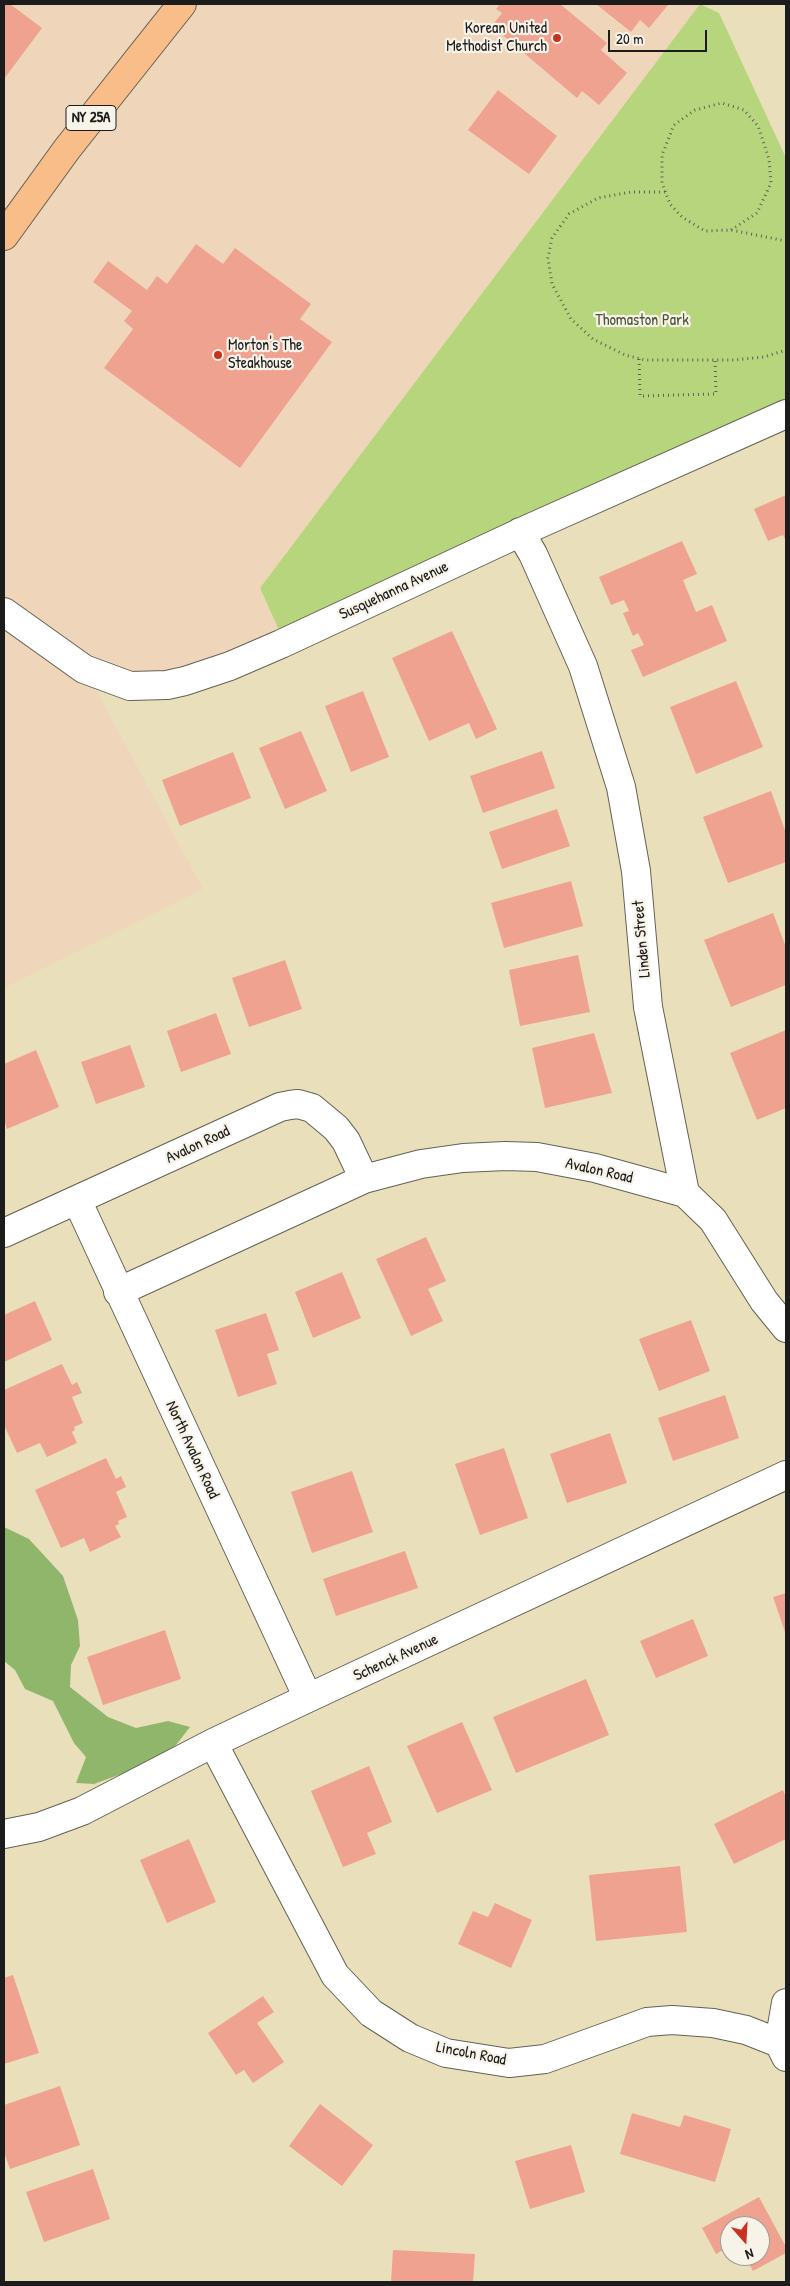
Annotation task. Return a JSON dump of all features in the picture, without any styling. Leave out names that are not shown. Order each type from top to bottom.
[{"type":"main road","name":"NY 25A","points":[[4,236],[67,149],[182,4]]},
{"type":"street","name":"Susquehanna Avenue","points":[[4,612],[84,669],[130,686],[167,685],[230,666],[520,532],[786,414]]},
{"type":"street","name":"Linden Street","points":[[520,532],[533,554],[582,666],[621,787],[636,871],[648,1007],[684,1193]]},
{"type":"street","name":"Avalon Road","points":[[4,1233],[280,1106],[298,1104],[312,1108],[320,1113],[336,1128],[346,1141],[364,1179]]},
{"type":"street","name":"Avalon Road","points":[[118,1292],[364,1179],[421,1164],[463,1158],[537,1157],[594,1168],[684,1193]]},
{"type":"street","points":[[684,1193],[713,1220],[764,1301],[786,1328]]},
{"type":"street","name":"North Avalon Road","points":[[77,1200],[118,1292],[308,1698]]},
{"type":"street","name":"Schenck Avenue","points":[[4,1834],[39,1827],[82,1811],[308,1698],[786,1475]]},
{"type":"street","name":"Lincoln Road","points":[[213,1744],[335,1974],[371,2013],[410,2038],[446,2053],[509,2063],[545,2059],[647,2022],[672,2020],[713,2022],[746,2030],[782,2050]]},
{"type":"street","points":[[782,2050],[786,2003]]},
{"type":"path","points":[[731,230],[757,213],[771,183],[769,158],[758,126],[744,110],[722,104],[695,110],[674,125],[662,155],[662,183],[670,204],[682,217],[705,231],[731,230],[786,241]]},
{"type":"path","points":[[666,192],[631,192],[598,198],[569,214],[552,238],[548,258],[552,284],[571,319],[593,338],[624,355],[645,360],[715,360],[764,357],[786,350]]},
{"type":"path","points":[[639,359],[640,396],[716,394],[715,360]]},
{"type":"shaded area","points":[[4,4],[700,4],[260,588],[284,641],[173,685],[85,669],[203,889],[4,988]]},
{"type":"green space","name":"Thomaston Park","points":[[700,4],[719,13],[786,158],[786,414],[284,641],[260,588]]},
{"type":"green space","points":[[4,1527],[29,1539],[63,1576],[78,1620],[80,1646],[71,1665],[70,1687],[108,1717],[136,1728],[168,1721],[190,1727],[176,1745],[151,1763],[94,1784],[76,1783],[86,1757],[74,1743],[53,1701],[25,1689],[15,1670],[4,1661]]},
{"type":"building","points":[[4,4],[10,4],[42,28],[4,79]]},
{"type":"building","points":[[500,4],[560,4],[607,43],[601,50],[627,73],[599,105],[582,91],[577,98],[492,26],[502,13],[496,9]]},
{"type":"building","points":[[596,4],[668,5],[649,28],[640,20],[631,32]]},
{"type":"building","points":[[498,90],[557,136],[529,174],[468,130]]},
{"type":"building","name":"Morton's The Steakhouse","points":[[196,244],[223,264],[235,248],[311,304],[300,319],[332,342],[240,468],[104,368],[133,329],[124,321],[132,311],[93,282],[108,261],[147,290],[157,276],[167,284]]},
{"type":"building","points":[[786,495],[786,541],[783,535],[768,541],[754,509]]},
{"type":"building","points":[[682,541],[697,574],[683,580],[696,612],[712,605],[727,641],[643,677],[631,650],[644,645],[638,633],[633,636],[623,613],[629,611],[624,600],[611,605],[599,577]]},
{"type":"building","points":[[452,631],[497,729],[476,739],[469,723],[429,741],[392,658]]},
{"type":"building","points":[[736,681],[763,747],[696,774],[670,707]]},
{"type":"building","points":[[363,691],[389,757],[351,772],[325,706]]},
{"type":"building","points":[[301,731],[327,791],[285,809],[259,748]]},
{"type":"building","points":[[542,751],[555,788],[483,813],[470,776]]},
{"type":"building","points":[[233,752],[251,798],[180,826],[162,780]]},
{"type":"building","points":[[771,791],[786,833],[786,862],[728,883],[703,817]]},
{"type":"building","points":[[557,809],[570,846],[502,869],[489,832]]},
{"type":"building","points":[[571,881],[583,926],[504,948],[491,903]]},
{"type":"building","points":[[773,913],[786,947],[786,985],[731,1007],[704,940]]},
{"type":"building","points":[[578,955],[590,1012],[520,1026],[509,970]]},
{"type":"building","points":[[285,960],[302,1009],[249,1027],[232,978]]},
{"type":"building","points":[[216,1013],[231,1054],[181,1072],[167,1031]]},
{"type":"building","points":[[786,1030],[786,1108],[757,1120],[730,1053]]},
{"type":"building","points":[[594,1033],[612,1093],[545,1108],[532,1048]]},
{"type":"building","points":[[130,1045],[145,1087],[96,1104],[81,1062]]},
{"type":"building","points":[[36,1050],[59,1107],[7,1129],[4,1120],[4,1064]]},
{"type":"building","points":[[426,1237],[446,1281],[428,1289],[443,1321],[411,1336],[376,1259]]},
{"type":"building","points":[[342,1272],[361,1318],[313,1338],[295,1292]]},
{"type":"building","points":[[35,1301],[52,1340],[4,1362],[4,1315]]},
{"type":"building","points":[[266,1313],[279,1350],[267,1354],[277,1384],[238,1397],[215,1330]]},
{"type":"building","points":[[691,1320],[710,1371],[659,1391],[639,1339]]},
{"type":"building","points":[[62,1364],[72,1385],[77,1382],[82,1393],[72,1397],[83,1423],[74,1427],[75,1430],[72,1432],[77,1443],[47,1457],[40,1443],[17,1453],[4,1425],[4,1390]]},
{"type":"building","points":[[725,1395],[739,1438],[673,1461],[658,1418]]},
{"type":"building","points":[[610,1433],[627,1483],[567,1503],[550,1454]]},
{"type":"building","points":[[504,1448],[528,1518],[480,1535],[455,1464]]},
{"type":"building","points":[[106,1458],[116,1479],[121,1476],[126,1487],[116,1492],[127,1517],[118,1521],[119,1524],[115,1526],[121,1537],[90,1552],[84,1538],[61,1548],[35,1490]]},
{"type":"building","points":[[352,1471],[373,1532],[312,1553],[291,1492]]},
{"type":"building","points":[[405,1551],[418,1588],[336,1616],[323,1579]]},
{"type":"building","points":[[786,1593],[786,1635],[773,1597]]},
{"type":"building","points":[[693,1619],[708,1656],[656,1678],[640,1641]]},
{"type":"building","points":[[165,1630],[181,1679],[103,1705],[87,1657]]},
{"type":"building","points":[[586,1679],[609,1735],[516,1773],[493,1717]]},
{"type":"building","points":[[462,1722],[492,1790],[437,1813],[407,1746]]},
{"type":"building","points":[[369,1766],[392,1822],[367,1833],[376,1854],[343,1867],[311,1791]]},
{"type":"building","points":[[783,1790],[786,1797],[786,1839],[734,1864],[714,1824]]},
{"type":"building","points":[[189,1839],[216,1902],[167,1923],[140,1860]]},
{"type":"building","points":[[680,1866],[687,1932],[596,1941],[589,1875]]},
{"type":"building","points":[[495,1903],[532,1920],[511,1968],[458,1944],[473,1911],[488,1917]]},
{"type":"building","points":[[13,1975],[39,2053],[4,2064],[4,1978]]},
{"type":"building","points":[[263,1996],[274,2012],[257,2023],[284,2062],[253,2083],[244,2070],[236,2075],[208,2033]]},
{"type":"building","points":[[60,2086],[80,2145],[10,2169],[4,2152],[4,2105]]},
{"type":"building","points":[[320,2104],[373,2145],[342,2186],[289,2146]]},
{"type":"building","points":[[632,2113],[680,2127],[684,2115],[731,2129],[715,2182],[620,2154]]},
{"type":"building","points":[[571,2145],[585,2192],[530,2209],[515,2161]]},
{"type":"building","points":[[93,2169],[110,2219],[44,2242],[26,2192]]},
{"type":"building","points":[[759,2197],[769,2216],[724,2216]]},
{"type":"building","points":[[770,2217],[786,2247],[786,2253],[770,2262]]},
{"type":"building","points":[[720,2218],[720,2252],[716,2254],[702,2228]]},
{"type":"building","points":[[393,2250],[475,2254],[473,2282],[391,2282]]},
{"type":"building","points":[[750,2266],[762,2266],[753,2271]]},
{"type":"place","name":"Korean United Methodist Church","points":[[557,38]]},
{"type":"place","name":"Morton's The Steakhouse","points":[[218,355]]}]
